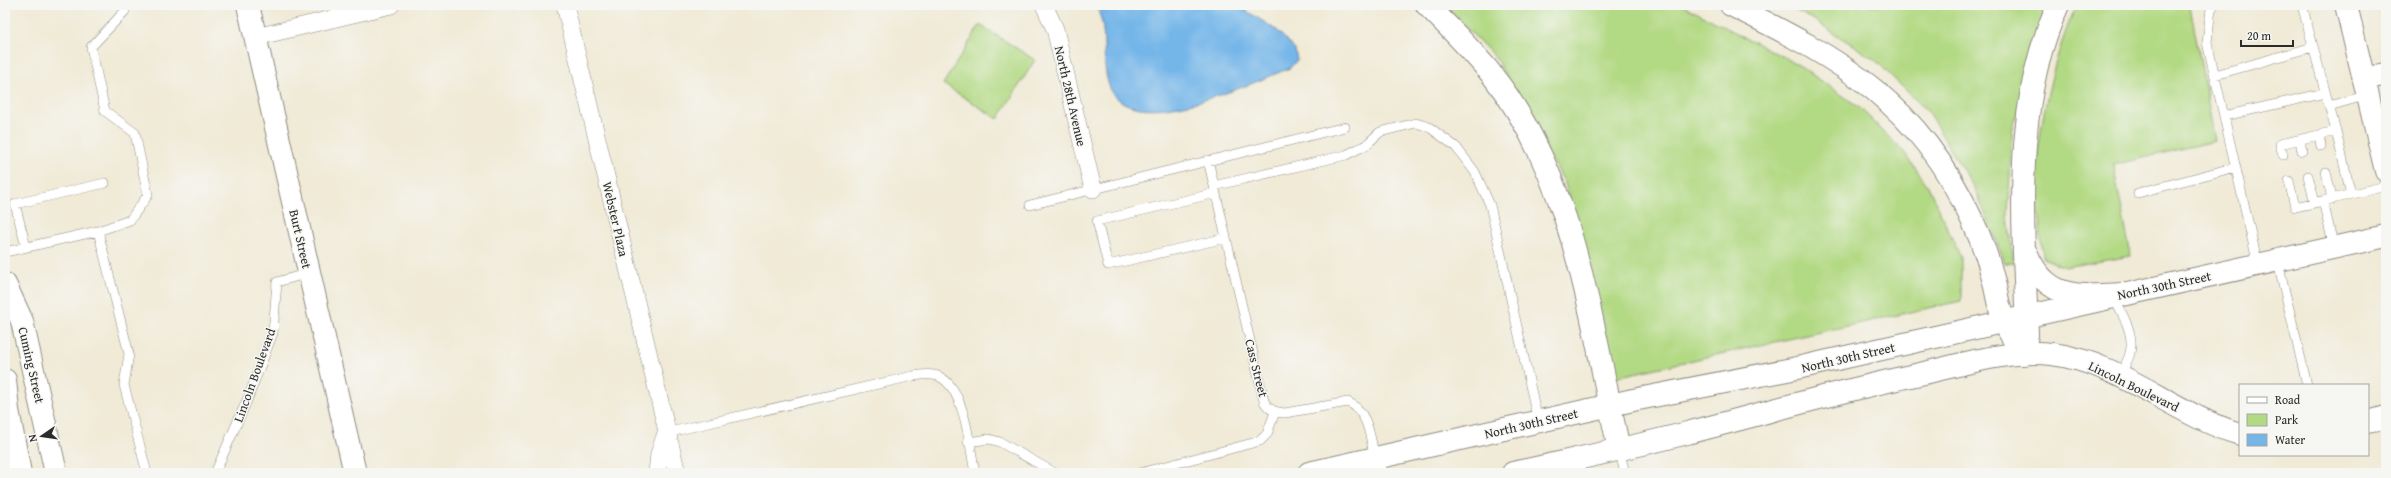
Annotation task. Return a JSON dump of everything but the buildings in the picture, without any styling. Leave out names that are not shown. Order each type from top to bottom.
[{"type":"main road","name":"Burt Street","points":[[248,5],[355,473]]},
{"type":"main road","points":[[1427,5],[1462,40],[1494,77],[1532,139],[1564,210],[1574,245],[1619,449]]},
{"type":"main road","points":[[1731,5],[1837,61],[1871,86],[1897,108],[1925,141],[1953,183],[1973,222],[1988,258],[2004,322],[2023,354]]},
{"type":"main road","points":[[2023,354],[2027,335],[2022,172],[2026,130],[2042,53],[2058,5]]},
{"type":"main road","points":[[2346,5],[2386,171]]},
{"type":"main road","points":[[2366,87],[2386,74]]},
{"type":"main road","name":"North 30th Street","points":[[1309,473],[1376,466],[1538,421],[1609,405],[1797,368],[2118,295],[2268,264],[2386,236]]},
{"type":"main road","points":[[2024,248],[2031,266],[2039,277],[2051,287],[2066,294],[2118,295]]},
{"type":"main road","name":"Cuming Street","points":[[5,284],[22,321],[56,473]]},
{"type":"main road","name":"Lincoln Boulevard","points":[[2023,354],[2044,353],[2071,357],[2119,377],[2196,417],[2239,434]]},
{"type":"main road","points":[[1513,473],[1619,449],[1888,381],[2023,354]]},
{"type":"main road","points":[[5,380],[6,411],[20,473]]},
{"type":"main road","points":[[2369,422],[2386,417]]},
{"type":"street","points":[[256,37],[391,5]]},
{"type":"street","name":"Webster Plaza","points":[[565,5],[666,433],[677,473]]},
{"type":"street","name":"North 28th Avenue","points":[[1044,5],[1055,29],[1093,189]]},
{"type":"street","points":[[657,473],[659,454],[666,433]]},
{"type":"lane","points":[[5,252],[98,231],[130,220],[148,195],[135,133],[105,111],[91,48],[124,11],[125,5]]},
{"type":"lane","points":[[2214,5],[2211,9],[2207,42],[2236,167],[2307,384]]},
{"type":"lane","points":[[2302,5],[2336,131],[2350,194]]},
{"type":"lane","points":[[2215,75],[2313,47]]},
{"type":"lane","points":[[2329,106],[2366,87]]},
{"type":"lane","points":[[2224,116],[2325,93]]},
{"type":"lane","points":[[1226,238],[1108,265],[1097,221],[1346,155],[1366,145],[1380,132],[1416,123],[1429,127],[1456,147],[1475,172],[1490,205],[1538,421]]},
{"type":"lane","points":[[1030,205],[1345,127]]},
{"type":"lane","points":[[2283,155],[2280,144],[2336,131]]},
{"type":"lane","points":[[2319,135],[2321,146]]},
{"type":"lane","points":[[2300,140],[2302,151]]},
{"type":"lane","name":"Cass Street","points":[[1208,160],[1264,401],[1268,408],[1275,412],[1285,413],[1348,402],[1359,409],[1363,416],[1376,466]]},
{"type":"lane","points":[[2138,193],[2236,167]]},
{"type":"lane","points":[[2326,172],[2332,199]]},
{"type":"lane","points":[[2308,176],[2319,202],[2334,248]]},
{"type":"lane","points":[[2289,181],[2295,207],[2386,186]]},
{"type":"lane","points":[[26,247],[15,204],[105,183]]},
{"type":"lane","points":[[98,231],[129,354],[124,385],[147,473]]},
{"type":"lane","name":"Lincoln Boulevard","points":[[215,473],[248,398],[273,333],[277,282],[309,273]]},
{"type":"lane","points":[[2118,295],[2129,330],[2131,346],[2130,354],[2119,377]]},
{"type":"lane","points":[[666,433],[913,376],[933,375],[945,380],[956,393],[975,473]]},
{"type":"lane","points":[[1140,473],[1260,441],[1267,434],[1275,412]]},
{"type":"lane","points":[[968,442],[989,439],[1000,442],[1055,473]]},
{"type":"lane","points":[[1619,449],[1624,473]]},
{"type":"green space","points":[[1444,5],[1682,5],[1797,64],[1859,107],[1904,152],[1928,186],[1961,258],[1961,301],[1616,377],[1565,183],[1495,57]]},
{"type":"green space","points":[[1785,5],[2049,5],[2042,22],[2012,131],[2008,216],[2014,263],[2005,263],[1977,193],[1928,112],[1874,59],[1814,20]]},
{"type":"green space","points":[[2077,5],[2190,5],[2215,141],[2113,165],[2131,256],[2065,267],[2043,258],[2037,205],[2036,173],[2041,131],[2049,87],[2061,44]]},
{"type":"green space","points":[[980,25],[1035,60],[998,119],[943,84]]},
{"type":"water","points":[[1095,5],[1237,5],[1277,30],[1295,50],[1297,60],[1290,68],[1223,94],[1167,108],[1142,108],[1123,102],[1110,88],[1105,67],[1102,24],[1100,14]]}]
